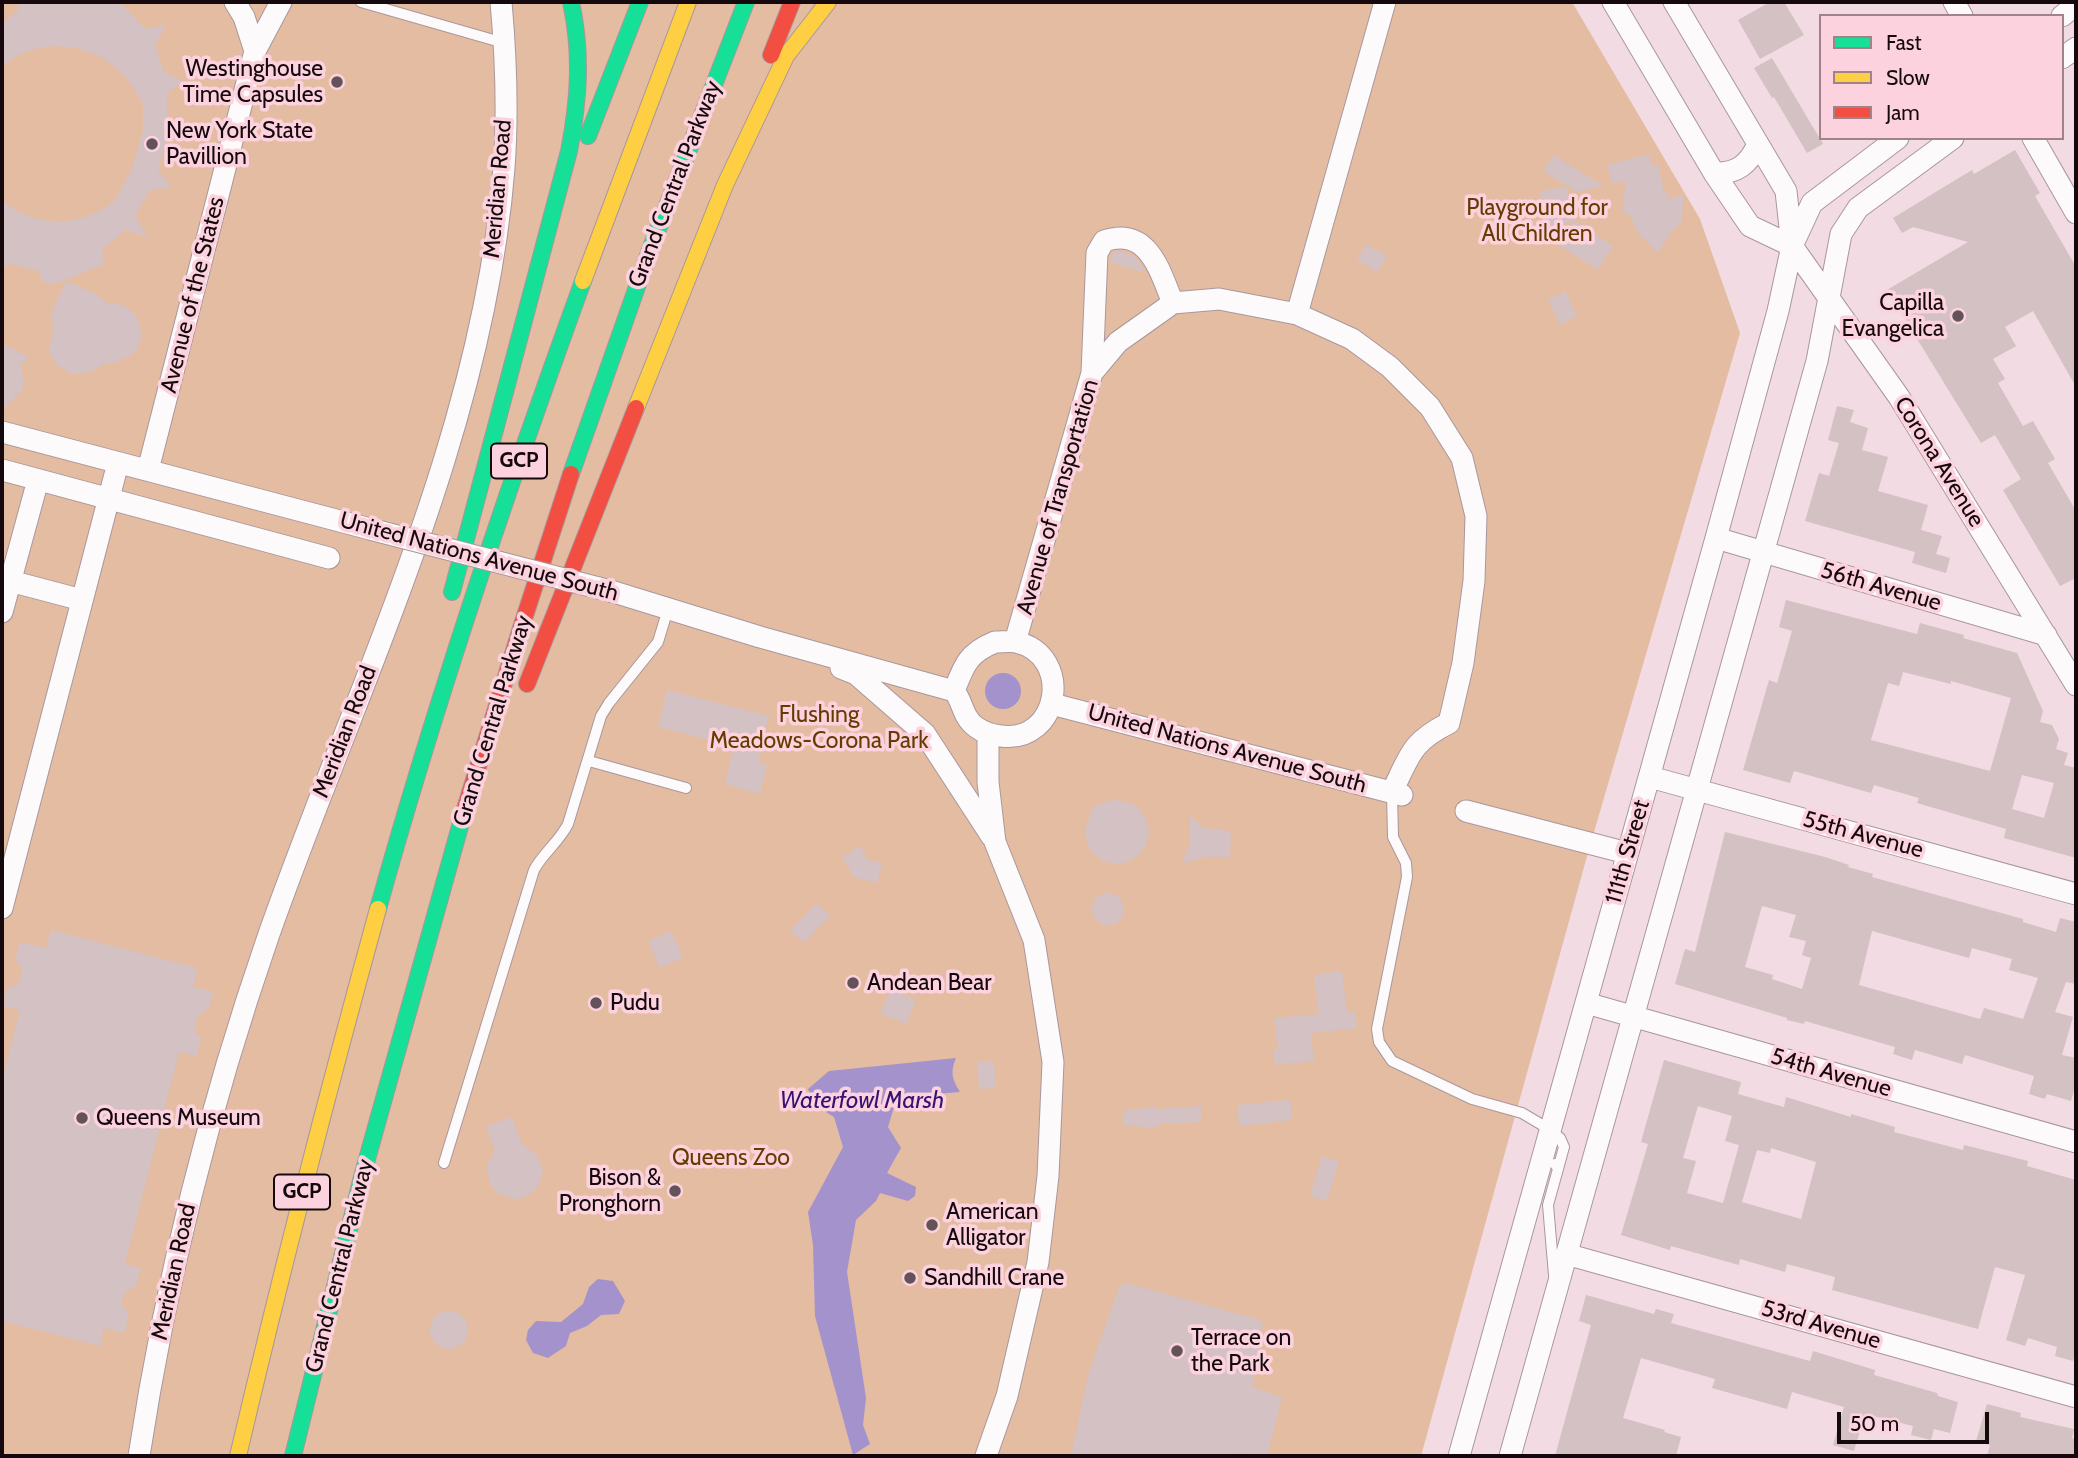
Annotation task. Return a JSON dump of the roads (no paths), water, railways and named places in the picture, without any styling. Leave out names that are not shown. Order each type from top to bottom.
[{"type":"highway","points":[[449,606],[571,145],[579,102],[581,58],[571,2]]},
{"type":"highway","points":[[542,262],[617,57],[640,2]]},
{"type":"highway","name":"GCP","points":[[238,1456],[295,1221],[374,929],[470,611],[540,401],[614,193],[688,2]]},
{"type":"highway","name":"Grand Central Parkway","points":[[293,1456],[368,1154],[426,940],[489,728],[575,463],[663,215],[746,2]]},
{"type":"highway","points":[[522,696],[725,185],[756,92],[792,2]]},
{"type":"highway","points":[[725,185],[786,56],[828,2]]},
{"type":"highway","points":[[374,929],[440,646]]},
{"type":"highway","points":[[426,940],[497,760]]},
{"type":"street","points":[[235,2],[244,17],[255,51]]},
{"type":"street","name":"Avenue of the States","points":[[148,470],[255,51],[281,2]]},
{"type":"street","name":"Meridian Road","points":[[139,1456],[176,1260],[222,1079],[271,931],[425,517],[473,354],[489,280],[504,166],[506,87],[501,2]]},
{"type":"street","points":[[1297,314],[1385,2]]},
{"type":"street","name":"Corona Avenue","points":[[1613,2],[1714,173],[1750,226],[1792,246]]},
{"type":"street","name":"Corona Avenue","points":[[1674,2],[1786,191],[1792,246],[1899,397],[2076,685]]},
{"type":"street","points":[[1792,246],[1812,203],[1895,140]]},
{"type":"street","points":[[1510,1456],[1817,361],[1841,234],[1858,208],[1950,140]]},
{"type":"street","points":[[2034,140],[2076,213]]},
{"type":"street","points":[[1714,173],[1726,173],[1744,166],[1758,144]]},
{"type":"street","points":[[1092,373],[1097,253],[1104,241],[1129,240],[1148,248],[1154,256],[1173,303],[1219,299],[1297,314],[1352,338],[1390,367],[1430,407],[1462,458],[1476,516],[1474,581],[1463,663],[1449,723],[1427,734],[1412,750],[1397,794]]},
{"type":"street","name":"111th Street","points":[[1459,1456],[1716,538],[1778,311],[1792,246]]},
{"type":"street","name":"Avenue of Transportation","points":[[1015,642],[1092,373],[1118,342],[1173,303]]},
{"type":"street","name":"United Nations Avenue South","points":[[2,432],[614,592],[760,637],[954,691]]},
{"type":"street","points":[[2,908],[5,884],[118,463]]},
{"type":"street","points":[[2,470],[329,558]]},
{"type":"street","points":[[2,612],[38,480]]},
{"type":"street","name":"56th Avenue","points":[[1716,538],[2046,635]]},
{"type":"street","points":[[10,581],[82,600]]},
{"type":"street","points":[[760,637],[856,674],[925,734],[995,842],[1034,940],[1054,1062],[1048,1176],[1038,1262],[1007,1396],[986,1456]]},
{"type":"street","points":[[995,642],[1015,642],[1031,648],[1046,662],[1053,678],[1052,704],[1044,719],[1027,733],[1011,737],[988,735],[974,726],[962,711],[954,691],[965,662],[979,649],[995,642]]},
{"type":"street","name":"United Nations Avenue South","points":[[1052,704],[1397,794]]},
{"type":"street","points":[[988,735],[988,782],[995,842]]},
{"type":"street","name":"55th Avenue","points":[[1650,776],[2076,894]]},
{"type":"street","points":[[1466,811],[1627,853]]},
{"type":"street","name":"54th Avenue","points":[[1586,1003],[2076,1142]]},
{"type":"street","name":"53rd Avenue","points":[[1566,1254],[2076,1397]]},
{"type":"lane","points":[[361,2],[504,43]]},
{"type":"lane","points":[[444,1163],[534,870],[538,862],[561,838],[568,824],[601,716],[658,642],[668,609]]},
{"type":"lane","points":[[589,761],[686,788]]},
{"type":"lane","points":[[1397,794],[1393,837],[1406,863],[1407,877],[1377,1029],[1379,1042],[1392,1061],[1472,1099],[1522,1113],[1560,1139],[1564,1147],[1548,1205],[1555,1293]]},
{"type":"lane","points":[[1543,1154],[1550,1157],[1558,1169]]},
{"type":"water","points":[[1003,673],[1015,679],[1021,691],[1015,703],[1003,709],[991,703],[985,691],[991,679]]},
{"type":"water","name":"Waterfowl Marsh","points":[[956,1058],[953,1075],[960,1092],[912,1096],[894,1107],[888,1127],[901,1148],[887,1173],[916,1187],[915,1196],[908,1201],[880,1193],[876,1201],[856,1220],[847,1272],[866,1398],[863,1425],[870,1444],[853,1455],[815,1316],[813,1245],[808,1212],[843,1147],[834,1117],[818,1107],[808,1089],[829,1071]]},
{"type":"water","points":[[598,1279],[613,1281],[625,1301],[619,1314],[601,1315],[587,1326],[570,1333],[566,1346],[548,1358],[533,1353],[526,1340],[528,1330],[536,1321],[561,1322],[583,1304],[589,1287]]},
{"type":"place","name":"Westinghouse Time Capsules","points":[[337,82]]},
{"type":"place","name":"New York State Pavillion","points":[[152,144]]},
{"type":"place","name":"Capilla Evangelica","points":[[1958,316]]},
{"type":"place","name":"Andean Bear","points":[[853,983]]},
{"type":"place","name":"Pudu","points":[[596,1003]]},
{"type":"place","name":"Queens Museum","points":[[82,1118]]},
{"type":"place","name":"Bison & Pronghorn","points":[[675,1191]]},
{"type":"place","name":"American Alligator","points":[[932,1225]]},
{"type":"place","name":"Sandhill Crane","points":[[910,1278]]},
{"type":"place","name":"Terrace on the Park","points":[[1177,1351]]},
{"type":"park label","name":"Playground for All Children","points":[[1537,221]]},
{"type":"park label","name":"Flushing Meadows-Corona Park","points":[[819,728]]},
{"type":"park label","name":"Queens Zoo","points":[[731,1158]]}]
